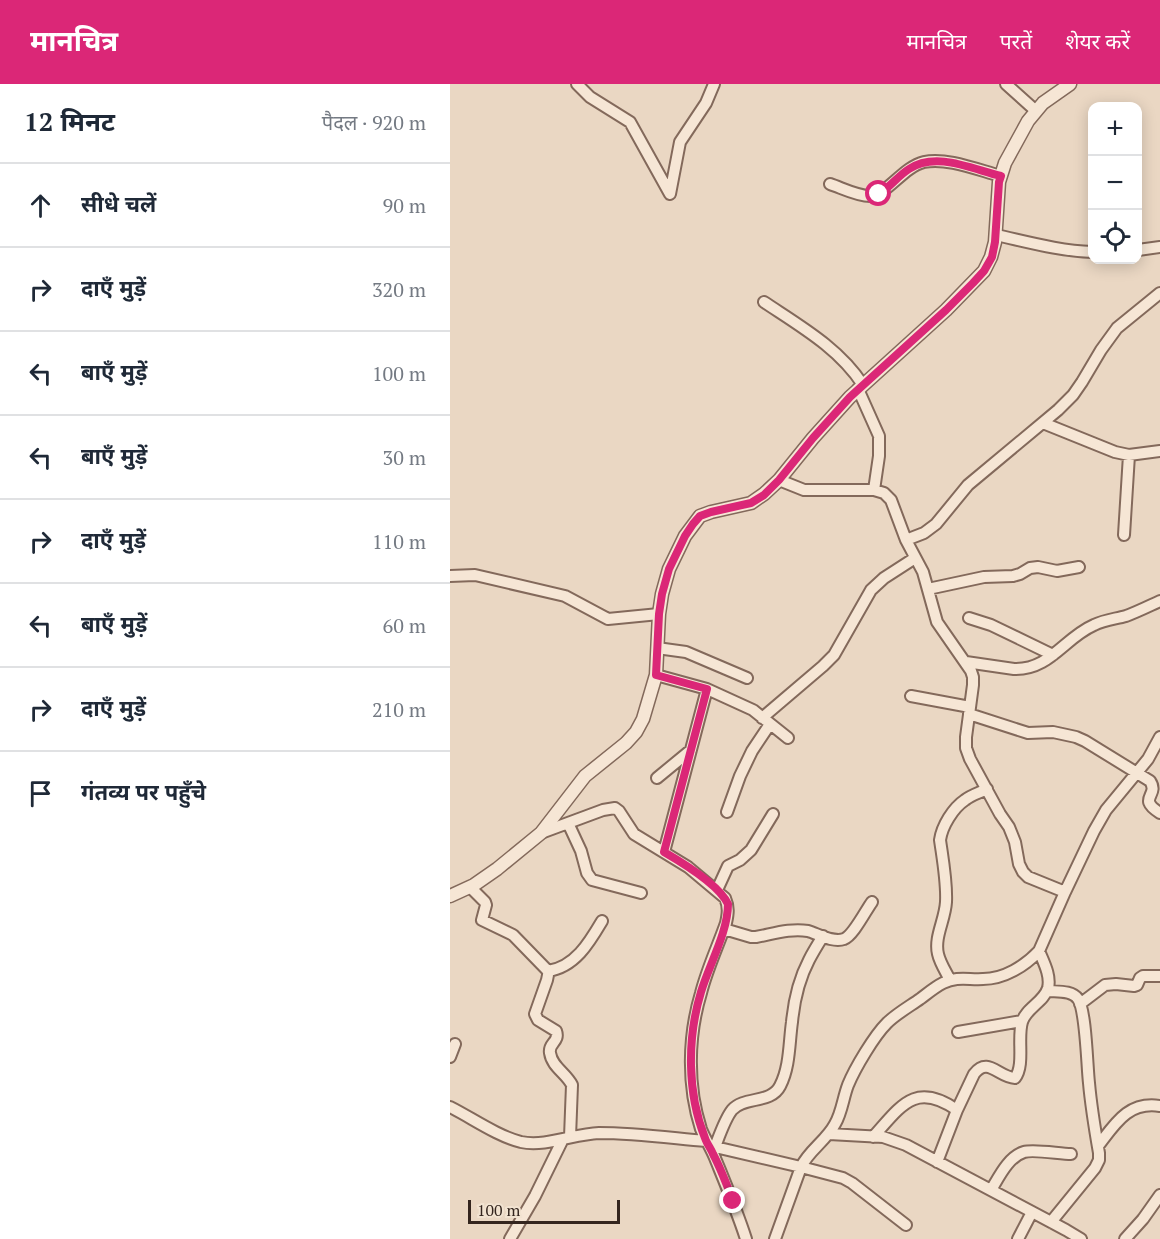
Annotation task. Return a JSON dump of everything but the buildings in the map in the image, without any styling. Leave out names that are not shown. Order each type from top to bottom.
[{"type":"street","points":[[577,84],[590,97],[630,122],[670,194],[680,142],[706,103],[714,84]]},
{"type":"street","points":[[1006,84],[1036,111]]},
{"type":"street","points":[[450,896],[470,887],[497,869],[541,833],[585,777],[636,732],[644,719],[656,675],[662,594],[669,569],[693,524],[700,516],[751,503],[764,495],[861,387],[946,310],[984,271],[992,257],[996,235],[999,182],[1005,163],[1014,144],[1036,111],[1043,103],[1071,84]]},
{"type":"street","points":[[830,184],[863,195],[874,195],[883,191],[909,168],[930,161],[953,163],[1001,176]]},
{"type":"street","points":[[996,235],[1048,247],[1088,252]]},
{"type":"street","points":[[1142,249],[1160,247]]},
{"type":"street","points":[[906,540],[930,530],[968,485],[1058,410],[1073,395],[1117,328],[1160,293]]},
{"type":"street","points":[[764,302],[814,335],[850,366],[861,387],[879,436],[879,456],[874,490]]},
{"type":"street","points":[[1043,423],[1115,452],[1129,455],[1160,452]]},
{"type":"street","points":[[1124,535],[1129,455]]},
{"type":"street","points":[[779,480],[804,490],[874,490],[884,493],[891,501],[906,540],[923,572],[937,622],[966,662],[973,677],[966,737],[966,748],[970,759],[1012,835],[1018,864],[1023,872],[1028,877],[1065,892]]},
{"type":"street","points":[[727,812],[740,776],[766,721],[834,655],[871,590],[915,558]]},
{"type":"street","points":[[928,589],[984,577],[1013,576],[1030,568],[1038,567],[1057,571],[1079,567]]},
{"type":"street","points":[[450,576],[475,575],[565,596],[608,619],[659,614]]},
{"type":"street","points":[[966,662],[1021,669],[1037,665],[1094,624],[1126,616],[1160,601]]},
{"type":"street","points":[[969,618],[1053,655]]},
{"type":"street","points":[[657,648],[686,652],[747,678]]},
{"type":"street","points":[[656,675],[707,689],[753,710],[788,738]]},
{"type":"street","points":[[664,852],[707,689]]},
{"type":"street","points":[[910,696],[970,710],[1028,733],[1053,732],[1076,736],[1153,784],[1149,804],[1160,813]]},
{"type":"street","points":[[775,1239],[805,1158],[830,1134],[850,1082],[881,1030],[888,1022],[940,984],[957,978],[983,980],[1007,974],[1033,958],[1039,951],[1065,892],[1106,810],[1148,759],[1160,737]]},
{"type":"street","points":[[657,778],[691,750]]},
{"type":"street","points":[[950,980],[938,956],[937,947],[946,901],[941,834],[962,801],[987,789]]},
{"type":"street","points":[[541,833],[603,810],[615,808],[634,834],[688,867],[725,898],[728,912],[724,929],[700,993],[692,1040],[691,1072],[693,1099],[747,1239]]},
{"type":"street","points":[[717,890],[728,866],[740,860],[751,850],[773,814]]},
{"type":"street","points":[[568,823],[581,851],[587,873],[592,880],[641,893]]},
{"type":"street","points":[[470,887],[485,902],[482,920],[517,937],[548,971],[535,1014],[538,1020],[558,1034],[549,1051],[558,1068],[572,1085],[566,1138],[510,1239]]},
{"type":"street","points":[[724,929],[756,937],[795,930],[807,931],[843,940],[849,936],[872,902]]},
{"type":"street","points":[[548,971],[560,968],[578,956],[588,945],[602,921]]},
{"type":"street","points":[[711,1147],[732,1110],[738,1105],[774,1094],[781,1085],[788,1058],[798,990],[809,960],[823,936]]},
{"type":"street","points":[[937,1162],[974,1074],[984,1066],[991,1067],[1009,1078],[1015,1078],[1018,1074],[1022,1021],[1047,991],[1048,976],[1039,951]]},
{"type":"street","points":[[1080,1004],[1105,985],[1134,986],[1143,976],[1160,976]]},
{"type":"street","points":[[1047,991],[1074,995],[1080,1004],[1098,1146],[1098,1160],[1095,1168],[1051,1222]]},
{"type":"street","points":[[958,1032],[1022,1021]]},
{"type":"street","points":[[450,1057],[455,1044]]},
{"type":"street","points":[[873,1137],[902,1106],[918,1098],[938,1099],[957,1110]]},
{"type":"street","points":[[1098,1146],[1124,1114],[1150,1105],[1160,1106]]},
{"type":"street","points":[[450,1107],[503,1135],[522,1142],[533,1143],[600,1133],[651,1136],[801,1167],[843,1178],[852,1183],[906,1226]]},
{"type":"street","points":[[830,1134],[883,1137],[906,1145],[1051,1222],[1064,1234],[1081,1239]]},
{"type":"street","points":[[991,1190],[1007,1165],[1023,1152],[1071,1155]]},
{"type":"street","points":[[1125,1239],[1160,1196]]},
{"type":"street","points":[[1018,1239],[1032,1212]]},
{"type":"route","points":[[733,1201],[700,1126],[693,1099],[691,1072],[692,1040],[700,993],[726,924],[728,904],[720,893],[688,867],[664,852],[707,689],[656,675],[659,614],[669,569],[685,536],[700,516],[751,503],[764,495],[850,397],[946,310],[984,271],[992,257],[1001,176],[953,163],[930,161],[909,168],[879,194]]}]
